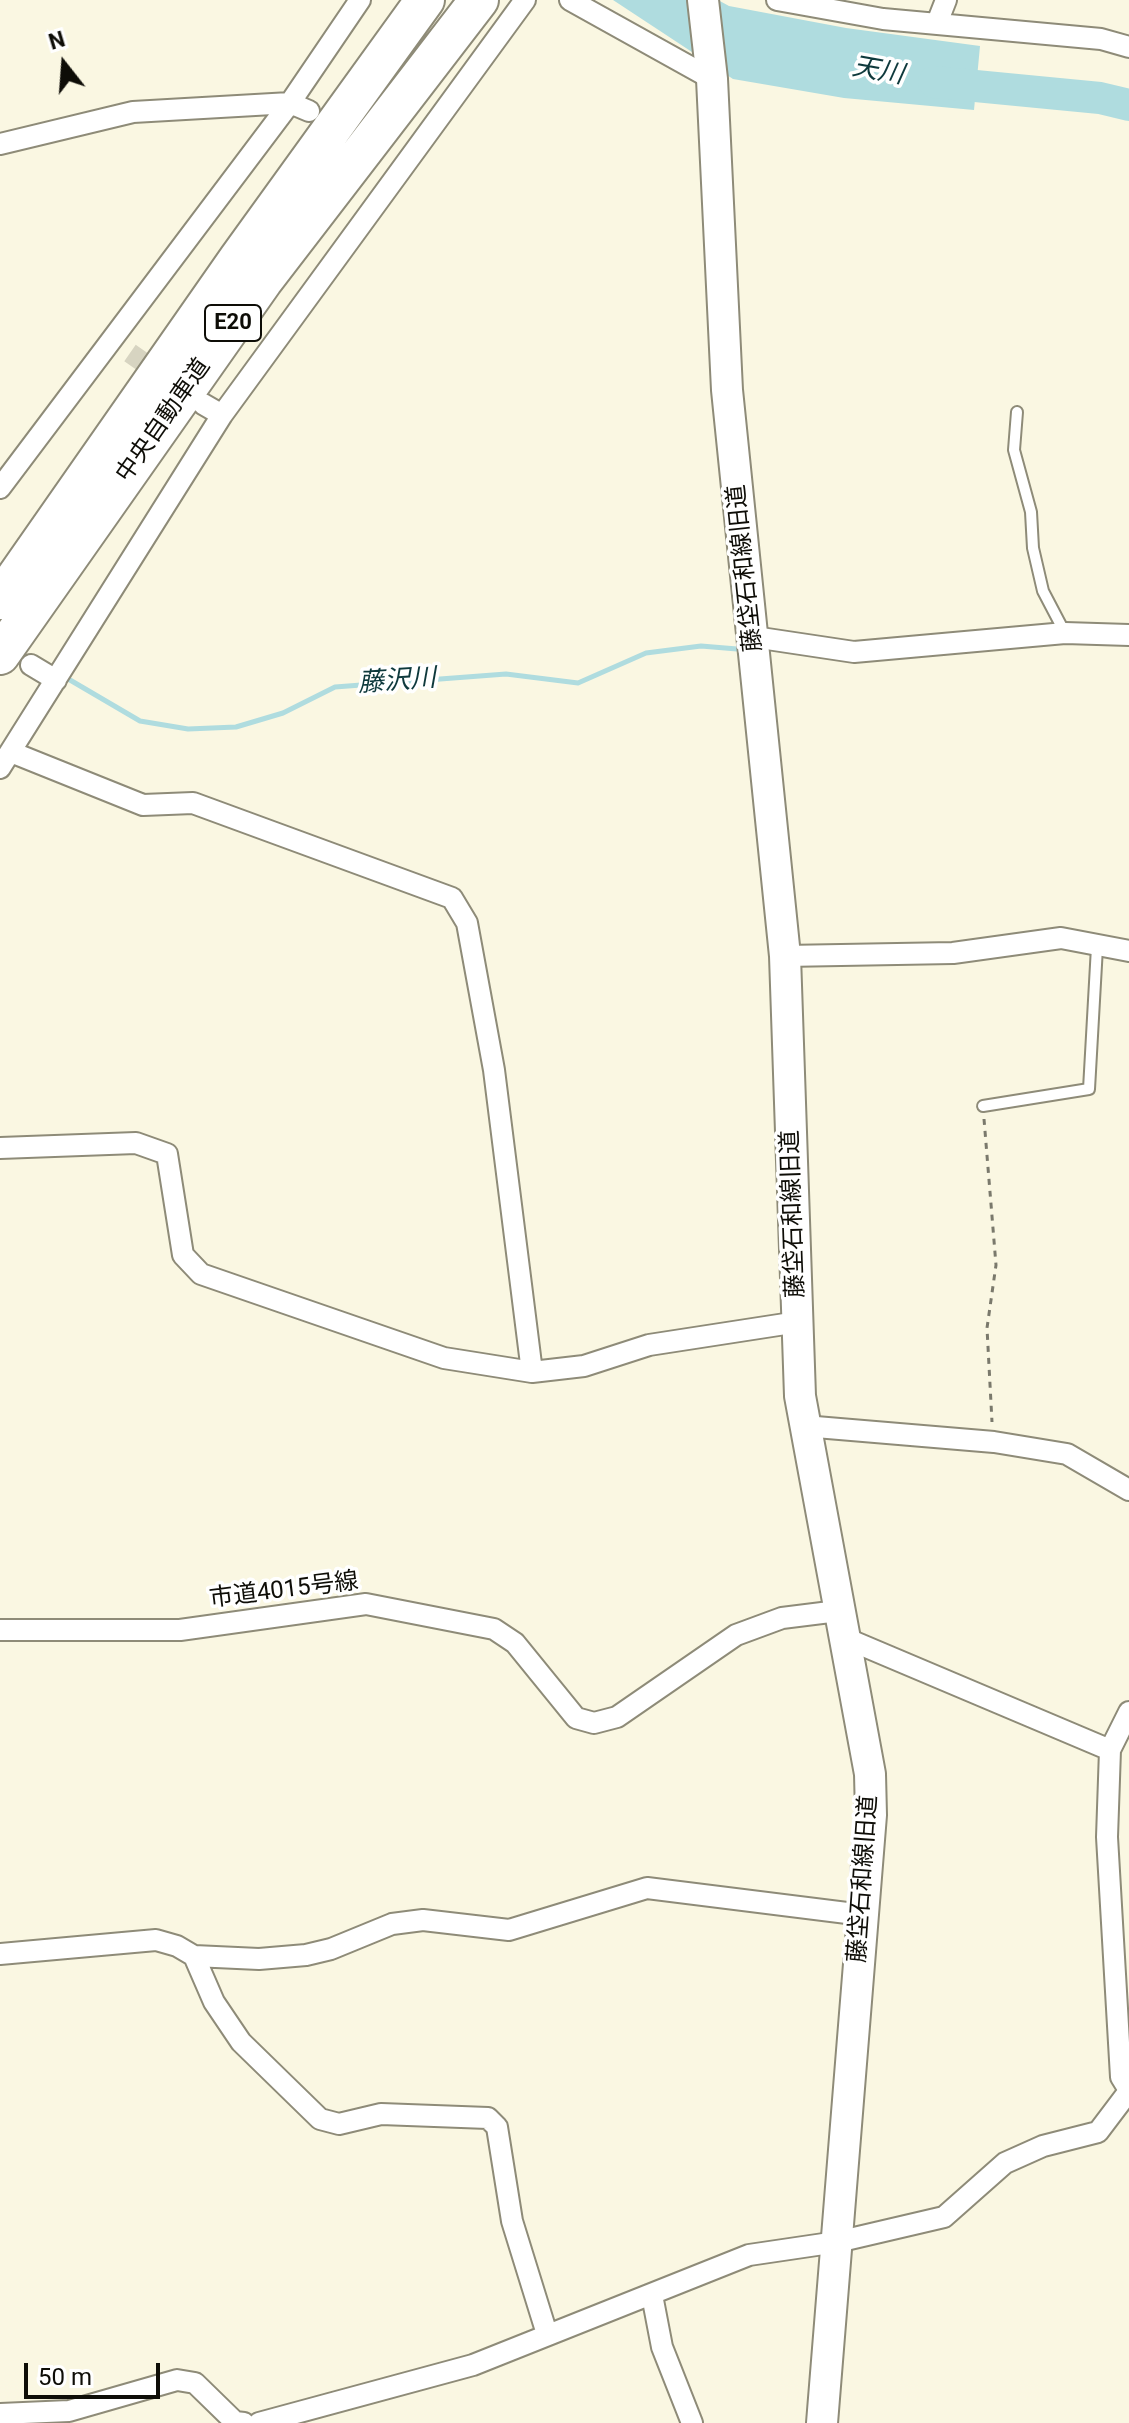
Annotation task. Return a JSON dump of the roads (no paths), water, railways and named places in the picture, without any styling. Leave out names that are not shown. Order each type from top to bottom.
[{"type":"highway","name":"中央自動車道","points":[[0,600],[238,259],[425,0]]},
{"type":"highway","name":"中央自動車道","points":[[15,660],[263,281],[479,0]]},
{"type":"street","points":[[0,488],[122,347],[300,107],[360,0]]},
{"type":"street","points":[[525,0],[389,169],[222,415],[6,760],[143,805],[193,803],[452,898],[467,923],[494,1070],[532,1372]]},
{"type":"street","points":[[570,0],[712,72]]},
{"type":"street","name":"藤垈石和線旧道","points":[[703,0],[712,72],[727,390],[785,956],[804,1426],[870,1774],[871,1815],[822,2423]]},
{"type":"street","points":[[937,23],[946,0]]},
{"type":"street","points":[[791,2],[882,9],[937,23],[1101,39],[1129,47]]},
{"type":"street","points":[[0,144],[133,112],[300,107]]},
{"type":"street","points":[[203,404],[222,415]]},
{"type":"street","points":[[754,637],[854,652],[1065,633],[1129,635]]},
{"type":"street","points":[[15,660],[56,680]]},
{"type":"street","points":[[785,956],[953,953],[1061,938],[1129,951]]},
{"type":"street","points":[[0,1148],[136,1143],[167,1154],[183,1255],[201,1274],[444,1358],[532,1372],[584,1366],[649,1345],[798,1322]]},
{"type":"street","points":[[804,1426],[994,1442],[1067,1454],[1129,1490]]},
{"type":"street","name":"市道4015号線","points":[[0,1630],[180,1630],[366,1604],[494,1629],[515,1643],[576,1718],[594,1723],[617,1717],[736,1635],[782,1618],[841,1624]]},
{"type":"street","points":[[841,1624],[1110,1750]]},
{"type":"street","points":[[259,2423],[473,2365],[749,2255],[837,2242],[944,2217],[1005,2163],[1043,2146],[1098,2132],[1129,2091],[1121,2077],[1107,1837],[1110,1750],[1129,1712]]},
{"type":"street","points":[[0,1954],[156,1940],[194,1956],[259,1959],[306,1955],[331,1949],[392,1924],[423,1920],[509,1930],[647,1888],[863,1915]]},
{"type":"street","points":[[194,1956],[214,2002],[241,2042],[320,2119],[339,2124],[381,2114],[488,2118],[497,2127],[512,2221],[547,2334]]},
{"type":"street","points":[[652,2295],[662,2347],[692,2423]]},
{"type":"street","points":[[0,2414],[69,2411],[177,2380],[195,2383],[235,2422],[244,2423]]},
{"type":"lane","points":[[1017,412],[1014,450],[1031,512],[1033,548],[1043,591],[1065,633]]},
{"type":"lane","points":[[983,1106],[1089,1089],[1097,947]]},
{"type":"water","points":[[613,0],[718,0],[729,6],[846,28],[980,46],[974,110],[844,98],[733,79]]},
{"type":"waterway","name":"天川","points":[[934,82],[1100,98],[1129,105]]},
{"type":"waterway","name":"藤沢川","points":[[70,680],[140,721],[188,729],[236,727],[283,713],[335,687],[506,674],[578,683],[646,653],[701,646],[737,649]]},
{"type":"tunnel","points":[[130,353],[163,376]]}]
